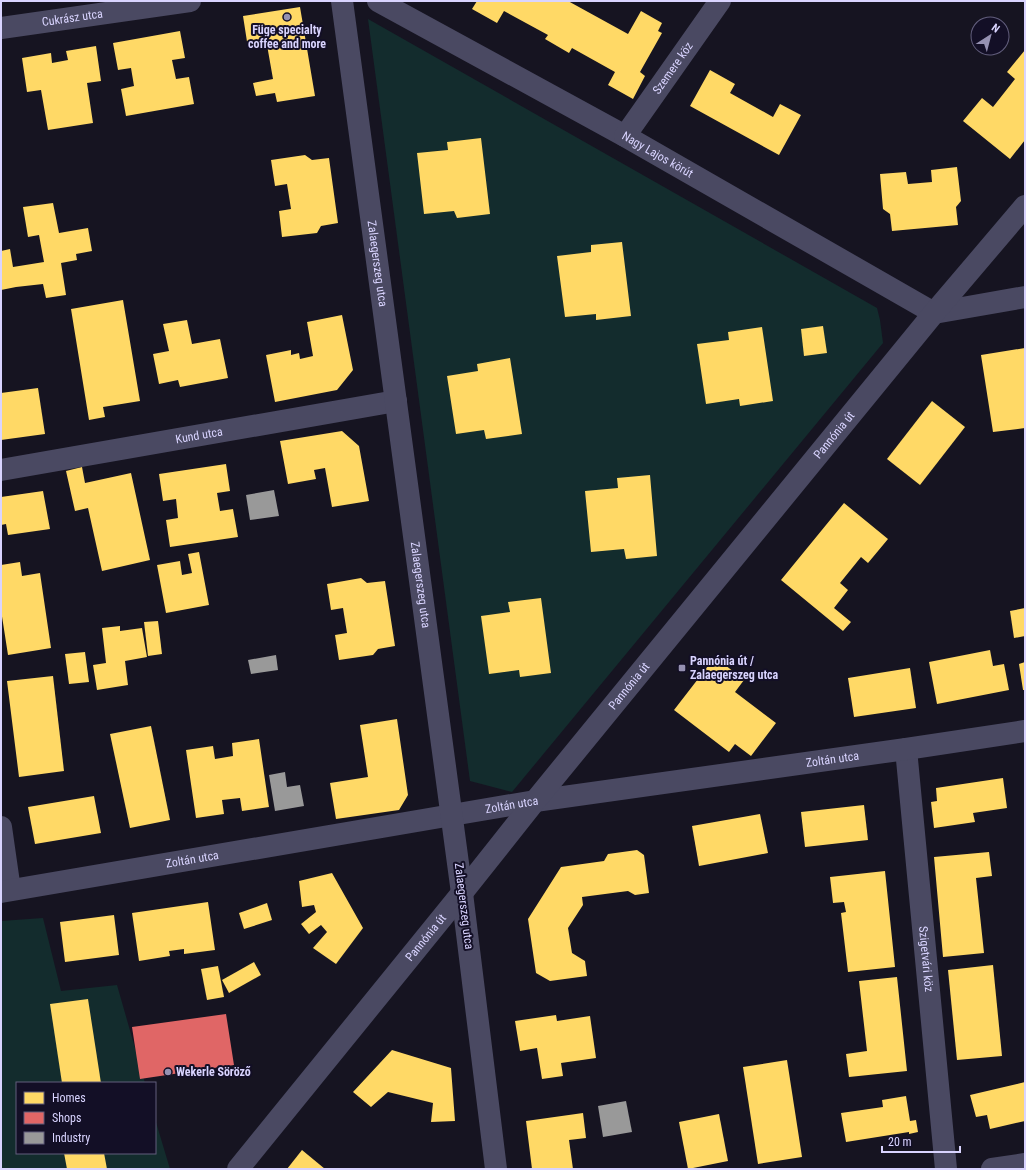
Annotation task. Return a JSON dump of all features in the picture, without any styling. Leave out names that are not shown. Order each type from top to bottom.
[{"type":"street","name":"Cukrász utca","points":[[1,28],[190,1]]},
{"type":"street","name":"Zalaegerszeg utca","points":[[342,1],[452,815],[496,1169]]},
{"type":"street","name":"Nagy Lajos körút","points":[[378,1],[625,136],[934,313]]},
{"type":"street","name":"Szemere köz","points":[[625,136],[720,1]]},
{"type":"street","name":"Pannónia út","points":[[238,1169],[934,313],[1025,206]]},
{"type":"street","points":[[934,313],[1025,297]]},
{"type":"street","name":"Kund utca","points":[[1,470],[396,401]]},
{"type":"street","name":"Zoltán utca","points":[[6,891],[452,815],[1025,731]]},
{"type":"street","name":"Szigetvári köz","points":[[906,749],[946,1169]]},
{"type":"street","points":[[1,827],[6,891]]},
{"type":"street","points":[[992,1169],[1025,1164]]},
{"type":"green space","points":[[368,19],[877,308],[880,320],[883,343],[512,792],[470,781]]},
{"type":"green space","points":[[43,918],[61,991],[117,985],[145,1082],[16,1082],[16,1154],[156,1154],[156,1122],[170,1169],[1,1169],[1,921]]},
{"type":"building: Homes","points":[[477,1],[568,1],[628,34],[641,11],[662,23],[658,31],[662,33],[640,72],[645,76],[633,99],[608,85],[615,72],[572,48],[569,53],[545,39],[548,35],[504,11],[497,23],[472,9]]},
{"type":"building: Homes","points":[[300,7],[315,96],[277,102],[275,93],[256,96],[253,83],[273,79],[267,45],[248,48],[243,16]]},
{"type":"building: Homes","points":[[180,31],[185,58],[172,60],[176,79],[189,77],[194,104],[126,116],[121,89],[134,86],[131,68],[118,70],[113,43]]},
{"type":"building: Homes","points":[[96,46],[101,81],[87,83],[93,123],[48,130],[41,90],[27,92],[22,58],[51,53],[52,63],[68,60],[66,51]]},
{"type":"building: Homes","points":[[1025,50],[1025,140],[1010,159],[963,121],[982,98],[993,107],[1015,79],[1007,72]]},
{"type":"building: Homes","points":[[710,70],[735,84],[730,93],[773,117],[780,104],[801,115],[779,155],[690,106]]},
{"type":"building: Homes","points":[[481,138],[490,214],[457,218],[454,211],[424,214],[417,153],[448,150],[447,142]]},
{"type":"building: Homes","points":[[305,155],[312,160],[329,158],[338,223],[321,226],[317,233],[282,237],[279,211],[291,209],[287,184],[275,186],[271,160]]},
{"type":"building: Homes","points":[[957,167],[961,201],[956,207],[958,225],[892,231],[890,214],[883,209],[880,174],[906,172],[908,184],[932,182],[931,170]]},
{"type":"building: Homes","points":[[53,203],[59,233],[88,228],[92,251],[76,254],[77,260],[61,263],[66,295],[46,298],[43,284],[1,290],[1,251],[10,249],[13,267],[44,262],[39,235],[28,237],[23,207]]},
{"type":"building: Homes","points":[[622,242],[631,316],[596,320],[596,314],[565,317],[557,256],[591,252],[591,245]]},
{"type":"building: Homes","points":[[123,300],[140,401],[103,407],[105,417],[89,420],[71,309]]},
{"type":"building: Homes","points":[[342,315],[353,370],[337,390],[275,402],[266,355],[291,350],[291,355],[299,353],[300,359],[313,356],[307,322]]},
{"type":"building: Homes","points":[[187,320],[192,344],[220,339],[228,378],[180,387],[178,380],[159,384],[153,354],[169,351],[163,324]]},
{"type":"building: Homes","points":[[823,326],[827,353],[804,356],[801,329]]},
{"type":"building: Homes","points":[[762,327],[773,401],[740,406],[739,399],[706,404],[697,344],[729,340],[728,332]]},
{"type":"building: Homes","points":[[1025,348],[1025,428],[993,432],[981,355]]},
{"type":"building: Homes","points":[[510,358],[522,434],[486,439],[484,430],[456,434],[447,376],[478,371],[477,364]]},
{"type":"building: Homes","points":[[38,388],[45,434],[1,440],[1,393]]},
{"type":"building: Homes","points":[[932,401],[965,427],[920,485],[887,459]]},
{"type":"building: Homes","points":[[342,431],[359,446],[369,501],[332,507],[325,468],[314,470],[316,479],[288,484],[280,441]]},
{"type":"building: Homes","points":[[226,464],[230,491],[217,493],[220,511],[233,509],[238,537],[170,547],[166,520],[178,518],[176,499],[163,501],[159,474]]},
{"type":"building: Homes","points":[[82,467],[85,483],[131,473],[150,560],[102,571],[88,508],[75,511],[66,471]]},
{"type":"building: Homes","points":[[650,475],[657,556],[626,559],[624,549],[591,552],[585,491],[618,488],[617,478]]},
{"type":"building: Homes","points":[[43,491],[50,529],[8,535],[6,524],[1,525],[1,497]]},
{"type":"building: Homes","points":[[844,503],[888,539],[868,563],[861,557],[840,583],[848,590],[834,608],[851,622],[843,631],[781,580]]},
{"type":"building: Homes","points":[[199,552],[209,605],[166,613],[157,565],[180,561],[182,575],[192,573],[188,554]]},
{"type":"building: Homes","points":[[20,562],[22,576],[40,573],[51,648],[8,655],[1,610],[1,565]]},
{"type":"building: Homes","points":[[361,578],[367,583],[385,581],[395,646],[378,649],[373,655],[339,660],[335,635],[347,633],[343,608],[331,610],[327,584]]},
{"type":"building: Homes","points":[[541,598],[551,673],[520,677],[519,670],[489,674],[481,616],[510,612],[508,602]]},
{"type":"building: Homes","points":[[1025,608],[1025,636],[1014,638],[1010,611]]},
{"type":"building: Homes","points":[[158,621],[162,654],[148,656],[144,622]]},
{"type":"building: Homes","points":[[120,626],[120,631],[142,628],[147,657],[125,661],[128,685],[97,690],[93,665],[106,663],[102,628]]},
{"type":"building: Homes","points":[[990,650],[993,666],[1004,664],[1009,690],[937,704],[929,662]]},
{"type":"building: Homes","points":[[85,652],[89,682],[69,684],[65,654]]},
{"type":"building: Homes","points":[[715,657],[744,680],[735,692],[776,723],[751,756],[735,744],[729,752],[674,710]]},
{"type":"building: Homes","points":[[1025,662],[1025,690],[1023,690],[1019,664]]},
{"type":"building: Homes","points":[[910,668],[916,708],[854,717],[848,678]]},
{"type":"building: Homes","points":[[53,676],[64,771],[19,777],[7,681]]},
{"type":"building: Homes","points":[[397,719],[408,795],[399,810],[336,819],[330,783],[368,777],[360,725]]},
{"type":"building: Homes","points":[[151,726],[170,820],[130,828],[110,734]]},
{"type":"building: Homes","points":[[259,739],[269,807],[242,811],[240,798],[222,800],[224,814],[196,818],[186,750],[213,746],[215,759],[233,756],[232,743]]},
{"type":"building: Homes","points":[[1003,778],[1007,808],[973,813],[975,822],[934,828],[931,802],[937,801],[936,788]]},
{"type":"building: Homes","points":[[94,796],[101,833],[35,844],[28,807]]},
{"type":"building: Homes","points":[[864,805],[868,840],[805,847],[801,812]]},
{"type":"building: Homes","points":[[760,814],[768,853],[699,866],[692,826]]},
{"type":"building: Homes","points":[[637,850],[644,855],[649,893],[635,895],[628,891],[582,897],[583,905],[568,928],[572,953],[585,961],[587,976],[550,981],[536,973],[528,919],[561,867],[604,861],[608,854]]},
{"type":"building: Homes","points":[[989,852],[992,876],[976,878],[984,953],[943,957],[934,857]]},
{"type":"building: Homes","points":[[885,871],[895,967],[848,972],[841,913],[846,912],[844,902],[833,903],[830,877]]},
{"type":"building: Homes","points":[[332,873],[363,928],[336,964],[313,948],[327,932],[321,925],[309,934],[301,924],[316,912],[314,905],[302,907],[299,881]]},
{"type":"building: Homes","points":[[208,902],[215,950],[184,954],[184,949],[169,951],[170,956],[139,961],[132,913]]},
{"type":"building: Homes","points":[[267,903],[272,920],[244,929],[239,913]]},
{"type":"building: Homes","points":[[114,915],[119,955],[65,962],[60,922]]},
{"type":"building: Homes","points":[[254,962],[261,975],[229,993],[222,980]]},
{"type":"building: Homes","points":[[993,965],[1002,1056],[957,1060],[948,970]]},
{"type":"building: Homes","points":[[218,966],[224,997],[207,1000],[201,969]]},
{"type":"building: Homes","points":[[897,977],[907,1071],[849,1077],[846,1054],[867,1051],[859,981]]},
{"type":"building: Homes","points":[[88,999],[101,1082],[62,1082],[50,1004]]},
{"type":"building: Homes","points":[[556,1015],[557,1021],[590,1016],[596,1058],[561,1063],[563,1076],[542,1079],[537,1048],[520,1051],[515,1021]]},
{"type":"building: Homes","points":[[392,1050],[451,1068],[455,1121],[431,1122],[433,1103],[388,1092],[371,1107],[353,1092]]},
{"type":"building: Homes","points":[[787,1060],[802,1157],[758,1164],[743,1067]]},
{"type":"building: Homes","points":[[1025,1082],[1025,1121],[990,1129],[987,1115],[976,1117],[970,1095]]},
{"type":"building: Homes","points":[[906,1096],[910,1121],[916,1120],[918,1132],[909,1134],[909,1132],[846,1142],[841,1113],[883,1107],[882,1100]]},
{"type":"building: Homes","points":[[583,1113],[586,1138],[569,1140],[573,1169],[532,1169],[526,1121]]},
{"type":"building: Homes","points":[[719,1114],[728,1161],[688,1169],[679,1122]]},
{"type":"building: Homes","points":[[302,1150],[325,1169],[287,1169]]},
{"type":"building: Homes","points":[[64,1154],[104,1154],[107,1169],[67,1169]]},
{"type":"building: Shops","points":[[226,1014],[234,1065],[140,1079],[132,1027]]},
{"type":"building: Industry","points":[[274,490],[279,516],[250,520],[246,495]]},
{"type":"building: Industry","points":[[276,655],[278,670],[251,674],[248,660]]},
{"type":"building: Industry","points":[[285,772],[287,787],[300,785],[304,806],[275,811],[269,775]]},
{"type":"building: Industry","points":[[626,1101],[632,1132],[603,1137],[598,1106]]},
{"type":"place","name":"Füge specialty coffee and more","points":[[287,17]]},
{"type":"place","name":"Pannónia út / Zalaegerszeg utca","points":[[682,668]]},
{"type":"place","name":"Wekerle Söröző","points":[[168,1072]]}]
